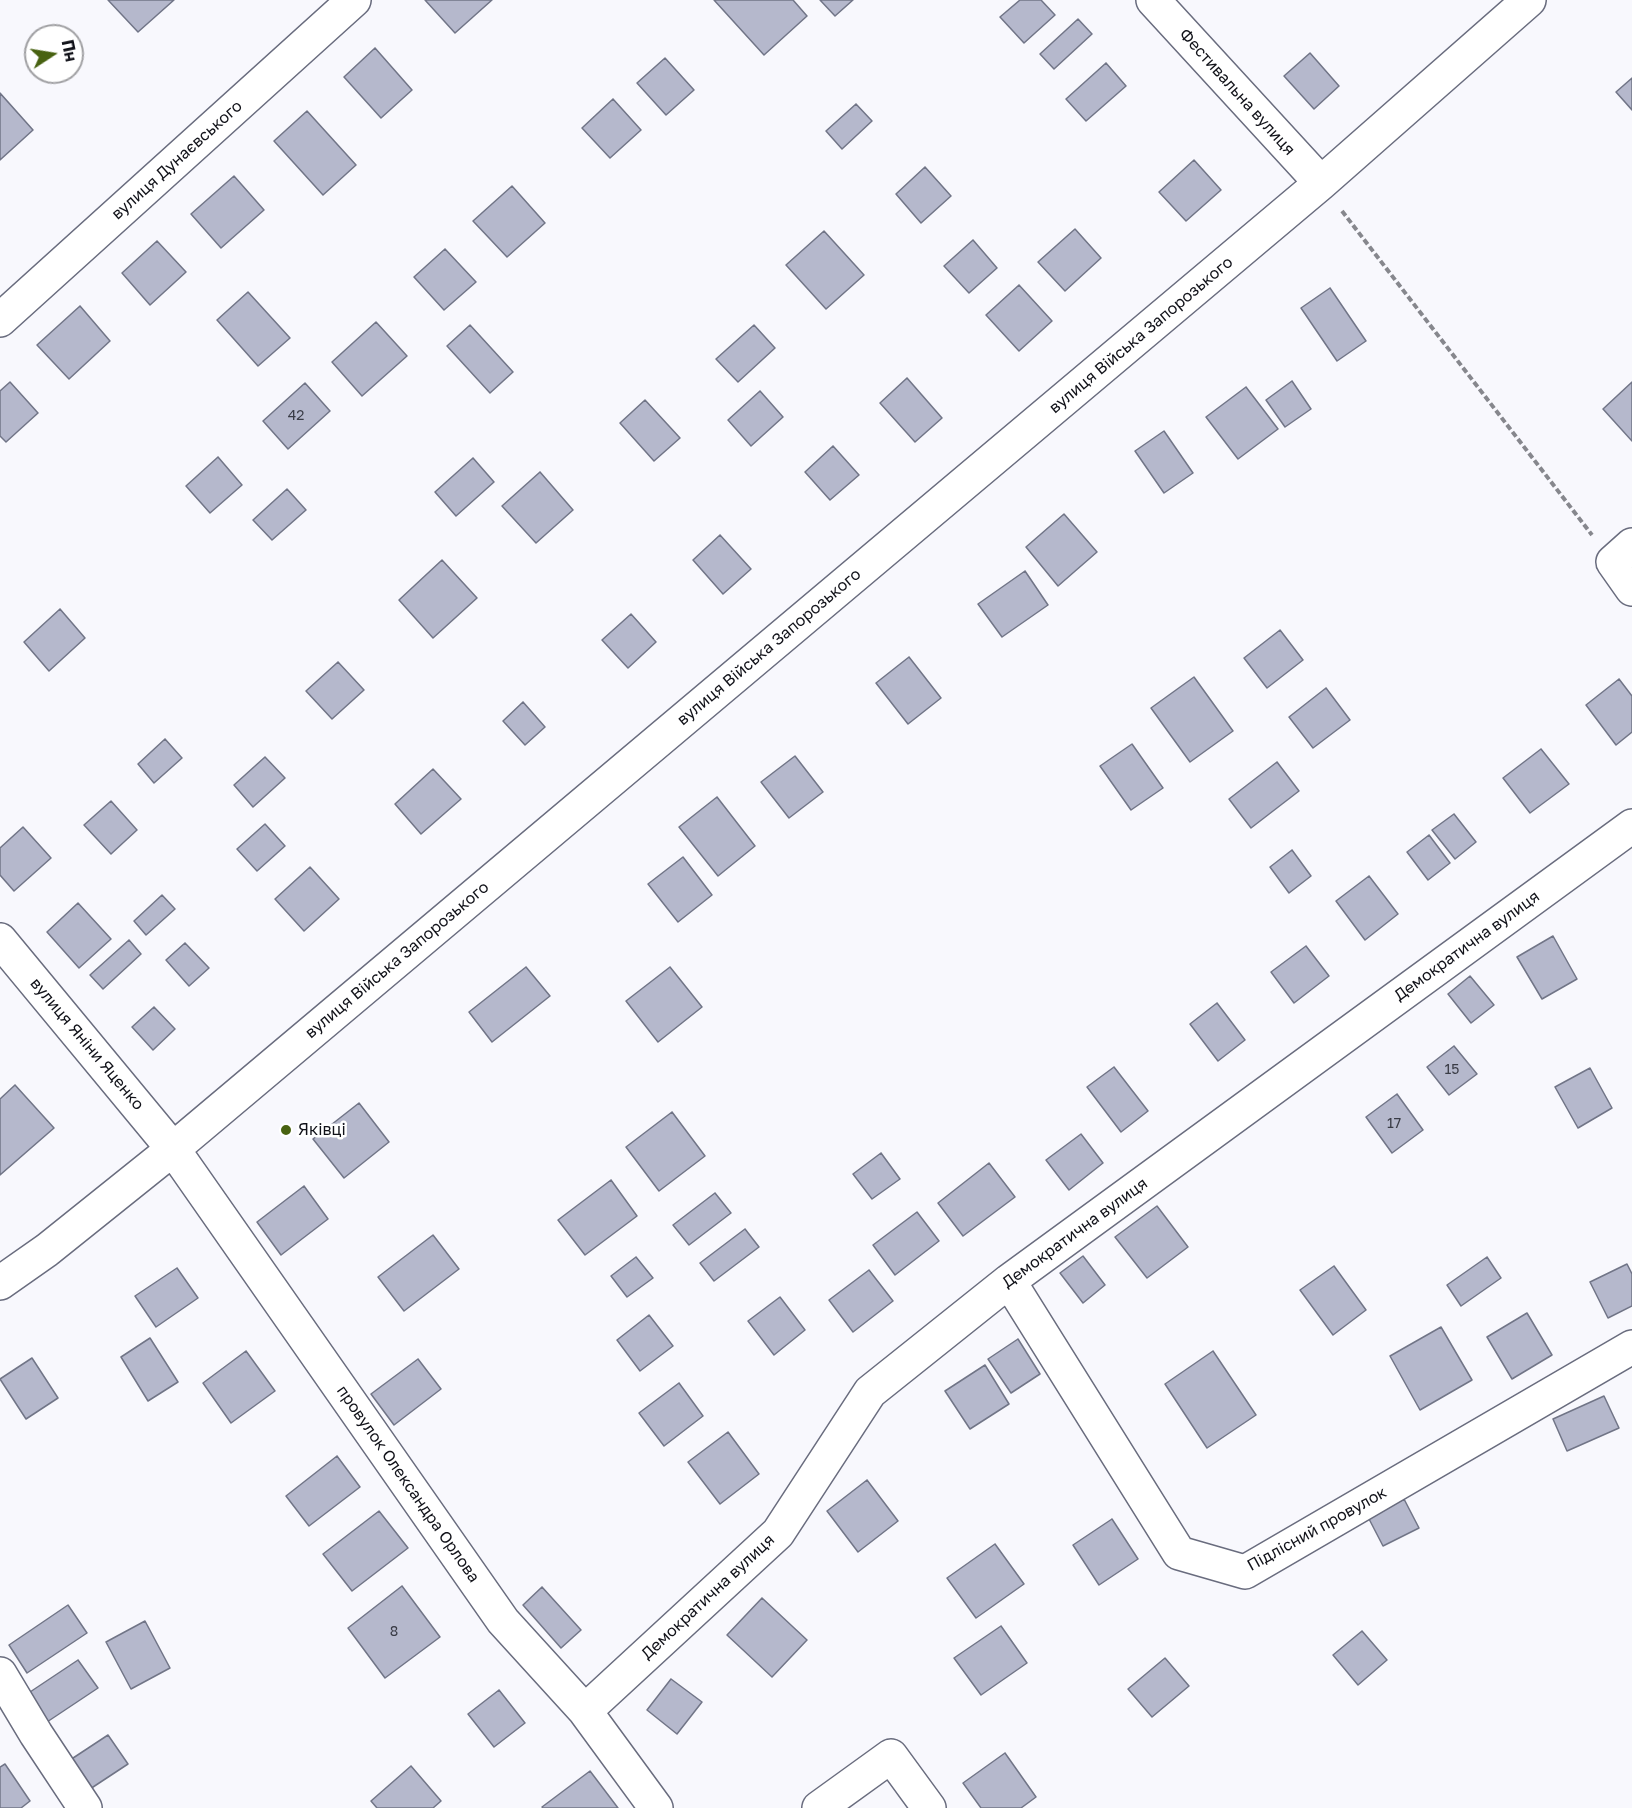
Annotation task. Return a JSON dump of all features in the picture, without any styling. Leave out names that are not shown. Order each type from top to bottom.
[{"type":"street","name":"вулиця Дунаєвського","points":[[0,320],[354,0]]},
{"type":"street","name":"Фестивальна вулиця","points":[[1154,0],[1321,183]]},
{"type":"street","name":"вулиця Війська Запорозького","points":[[0,1283],[47,1250],[173,1149],[1321,183],[1529,0]]},
{"type":"street","points":[[1622,553],[1632,589]]},
{"type":"street","name":"Демократична вулиця","points":[[585,1711],[778,1533],[870,1392],[1009,1281],[1632,826]]},
{"type":"street","name":"вулиця Яніни Яценко","points":[[0,940],[173,1149]]},
{"type":"street","name":"провулок Олександра Орлова","points":[[173,1149],[503,1621],[585,1711],[656,1808]]},
{"type":"street","name":"Підлісний провулок","points":[[1009,1281],[1179,1553],[1245,1572],[1632,1347]]},
{"type":"street","points":[[0,1674],[85,1808]]},
{"type":"street","points":[[819,1808],[891,1756],[928,1808]]},
{"type":"path","points":[[1321,183],[1622,553]]},
{"type":"building","points":[[108,0],[174,0],[138,32]]},
{"type":"building","points":[[425,0],[492,0],[455,33]]},
{"type":"building","points":[[714,0],[793,0],[807,16],[764,55]]},
{"type":"building","points":[[820,0],[853,0],[835,16]]},
{"type":"building","points":[[1020,0],[1041,0],[1055,15],[1024,43],[1000,17]]},
{"type":"building","points":[[1078,19],[1092,34],[1054,69],[1040,54]]},
{"type":"building","points":[[375,48],[412,90],[381,118],[344,77]]},
{"type":"building","points":[[1310,53],[1339,86],[1314,109],[1284,76]]},
{"type":"building","points":[[665,58],[694,90],[666,115],[637,83]]},
{"type":"building","points":[[1106,63],[1126,86],[1086,121],[1066,99]]},
{"type":"building","points":[[1632,78],[1632,110],[1616,92]]},
{"type":"building","points":[[0,93],[33,130],[0,160]]},
{"type":"building","points":[[613,99],[641,130],[610,158],[582,128]]},
{"type":"building","points":[[856,104],[872,121],[842,149],[826,131]]},
{"type":"building","points":[[307,111],[356,165],[323,195],[274,141]]},
{"type":"building","points":[[1194,160],[1221,190],[1186,221],[1159,192]]},
{"type":"building","points":[[925,167],[951,196],[921,223],[896,194]]},
{"type":"building","points":[[234,176],[264,210],[221,248],[191,214]]},
{"type":"building","points":[[512,186],[545,223],[507,257],[473,221]]},
{"type":"building","points":[[1075,229],[1101,258],[1065,291],[1038,262]]},
{"type":"building","points":[[824,231],[864,275],[826,309],[786,265]]},
{"type":"building","points":[[973,240],[997,268],[969,293],[944,266]]},
{"type":"building","points":[[157,241],[186,272],[150,305],[122,273]]},
{"type":"building","points":[[445,249],[476,282],[444,310],[414,277]]},
{"type":"building","points":[[1019,285],[1052,321],[1019,351],[986,315]]},
{"type":"building","points":[[1330,288],[1366,341],[1337,361],[1301,308]]},
{"type":"building","points":[[248,292],[290,338],[258,366],[217,320]]},
{"type":"building","points":[[80,306],[110,341],[69,379],[37,345]]},
{"type":"building","points":[[376,322],[407,356],[362,396],[332,362]]},
{"type":"building","points":[[470,325],[513,372],[490,393],[447,346]]},
{"type":"building","points":[[754,325],[775,348],[738,382],[716,359]]},
{"type":"building","points":[[907,378],[942,418],[915,442],[880,403]]},
{"type":"building","points":[[1292,381],[1311,409],[1285,427],[1266,400]]},
{"type":"building","points":[[10,382],[38,413],[6,442],[0,436],[0,391]]},
{"type":"building","points":[[1632,382],[1632,441],[1603,409]]},
{"type":"building","points":[[305,383],[330,411],[288,449],[263,421]]},
{"type":"building","points":[[1246,387],[1278,429],[1238,459],[1206,417]]},
{"type":"building","points":[[760,391],[783,417],[751,446],[728,420]]},
{"type":"building","points":[[645,400],[680,438],[654,461],[620,423]]},
{"type":"building","points":[[1164,431],[1193,473],[1164,493],[1135,451]]},
{"type":"building","points":[[833,446],[859,475],[830,500],[805,472]]},
{"type":"building","points":[[218,457],[242,485],[210,513],[186,486]]},
{"type":"building","points":[[473,458],[494,482],[456,516],[435,492]]},
{"type":"building","points":[[540,472],[573,510],[536,543],[502,506]]},
{"type":"building","points":[[287,489],[306,510],[272,540],[253,520]]},
{"type":"building","points":[[1064,514],[1097,552],[1058,586],[1026,547]]},
{"type":"building","points":[[720,535],[751,569],[723,594],[693,560]]},
{"type":"building","points":[[442,560],[477,598],[433,638],[399,600]]},
{"type":"building","points":[[1025,571],[1048,605],[1002,637],[978,604]]},
{"type":"building","points":[[60,609],[85,638],[49,671],[24,642]]},
{"type":"building","points":[[631,614],[656,642],[628,668],[602,640]]},
{"type":"building","points":[[1280,630],[1303,660],[1267,688],[1244,658]]},
{"type":"building","points":[[909,657],[941,698],[908,724],[876,683]]},
{"type":"building","points":[[338,662],[364,690],[332,719],[306,691]]},
{"type":"building","points":[[1194,677],[1233,731],[1190,762],[1151,708]]},
{"type":"building","points":[[1619,679],[1632,696],[1632,732],[1616,745],[1586,705]]},
{"type":"building","points":[[1326,688],[1350,720],[1313,748],[1289,717]]},
{"type":"building","points":[[523,702],[545,727],[525,745],[503,721]]},
{"type":"building","points":[[165,739],[182,758],[154,783],[138,764]]},
{"type":"building","points":[[1132,744],[1163,788],[1131,810],[1100,766]]},
{"type":"building","points":[[1541,749],[1569,784],[1530,813],[1503,778]]},
{"type":"building","points":[[795,756],[823,792],[789,818],[761,782]]},
{"type":"building","points":[[265,757],[285,778],[253,807],[234,785]]},
{"type":"building","points":[[1277,762],[1299,791],[1251,828],[1229,799]]},
{"type":"building","points":[[433,769],[461,799],[421,834],[395,804]]},
{"type":"building","points":[[717,797],[755,846],[718,876],[679,827]]},
{"type":"building","points":[[111,801],[137,830],[111,854],[84,825]]},
{"type":"building","points":[[1454,814],[1476,842],[1455,859],[1432,830]]},
{"type":"building","points":[[265,824],[285,846],[257,871],[237,849]]},
{"type":"building","points":[[23,827],[51,858],[14,891],[0,875],[0,848]]},
{"type":"building","points":[[1429,835],[1450,863],[1428,880],[1407,852]]},
{"type":"building","points":[[1292,850],[1311,876],[1289,893],[1270,867]]},
{"type":"building","points":[[683,857],[712,895],[678,922],[648,884]]},
{"type":"building","points":[[310,867],[339,899],[304,931],[275,899]]},
{"type":"building","points":[[1369,876],[1398,914],[1365,940],[1336,901]]},
{"type":"building","points":[[162,895],[175,909],[146,935],[134,921]]},
{"type":"building","points":[[78,903],[111,939],[79,968],[47,932]]},
{"type":"building","points":[[1553,936],[1577,979],[1542,999],[1517,957]]},
{"type":"building","points":[[129,940],[141,954],[103,989],[90,975]]},
{"type":"building","points":[[185,943],[209,968],[189,986],[166,960]]},
{"type":"building","points":[[1306,946],[1329,976],[1294,1003],[1271,972]]},
{"type":"building","points":[[526,967],[550,996],[492,1042],[469,1012]]},
{"type":"building","points":[[670,967],[702,1007],[658,1042],[626,1001]]},
{"type":"building","points":[[1470,976],[1494,1005],[1471,1023],[1448,994]]},
{"type":"building","points":[[1217,1003],[1245,1040],[1218,1061],[1190,1024]]},
{"type":"building","points":[[154,1007],[175,1029],[153,1050],[132,1027]]},
{"type":"building","points":[[1454,1046],[1477,1074],[1449,1095],[1427,1067]]},
{"type":"building","points":[[1114,1067],[1148,1111],[1121,1132],[1087,1087]]},
{"type":"building","points":[[1590,1068],[1612,1108],[1578,1128],[1555,1087]]},
{"type":"building","points":[[15,1085],[54,1128],[0,1175],[0,1099]]},
{"type":"building","points":[[1397,1094],[1423,1130],[1392,1153],[1366,1117]]},
{"type":"building","points":[[359,1103],[389,1142],[344,1178],[313,1139]]},
{"type":"building","points":[[672,1112],[705,1156],[659,1191],[626,1147]]},
{"type":"building","points":[[1081,1134],[1103,1163],[1069,1190],[1046,1160]]},
{"type":"building","points":[[881,1153],[900,1179],[872,1199],[853,1174]]},
{"type":"building","points":[[989,1163],[1015,1197],[963,1236],[938,1203]]},
{"type":"building","points":[[611,1180],[637,1216],[585,1255],[558,1220]]},
{"type":"building","points":[[304,1186],[328,1219],[281,1255],[257,1222]]},
{"type":"building","points":[[715,1193],[731,1213],[689,1245],[673,1225]]},
{"type":"building","points":[[1157,1206],[1188,1247],[1147,1278],[1115,1237]]},
{"type":"building","points":[[917,1212],[939,1241],[895,1275],[873,1245]]},
{"type":"building","points":[[745,1229],[759,1247],[714,1281],[700,1263]]},
{"type":"building","points":[[433,1235],[459,1269],[404,1311],[378,1277]]},
{"type":"building","points":[[1083,1256],[1105,1285],[1083,1303],[1060,1273]]},
{"type":"building","points":[[636,1257],[653,1278],[627,1297],[611,1276]]},
{"type":"building","points":[[1487,1257],[1501,1278],[1461,1306],[1447,1285]]},
{"type":"building","points":[[1627,1264],[1632,1274],[1632,1306],[1608,1318],[1590,1282]]},
{"type":"building","points":[[1334,1266],[1366,1310],[1333,1335],[1300,1290]]},
{"type":"building","points":[[177,1268],[198,1298],[156,1327],[135,1296]]},
{"type":"building","points":[[869,1270],[893,1301],[853,1332],[829,1300]]},
{"type":"building","points":[[780,1297],[805,1330],[774,1355],[748,1321]]},
{"type":"building","points":[[1527,1313],[1552,1355],[1512,1379],[1487,1337]]},
{"type":"building","points":[[649,1315],[673,1346],[640,1371],[617,1340]]},
{"type":"building","points":[[1441,1327],[1472,1380],[1420,1410],[1390,1356]]},
{"type":"building","points":[[150,1338],[178,1382],[148,1401],[121,1357]]},
{"type":"building","points":[[1018,1339],[1040,1374],[1011,1393],[988,1359]]},
{"type":"building","points":[[246,1351],[275,1391],[231,1423],[203,1383]]},
{"type":"building","points":[[1213,1351],[1256,1415],[1207,1448],[1165,1384]]},
{"type":"building","points":[[32,1358],[58,1398],[26,1419],[0,1379]]},
{"type":"building","points":[[418,1359],[441,1389],[394,1425],[371,1394]]},
{"type":"building","points":[[985,1365],[1009,1404],[970,1429],[945,1391]]},
{"type":"building","points":[[679,1383],[703,1416],[664,1446],[639,1413]]},
{"type":"building","points":[[1604,1396],[1619,1428],[1567,1451],[1553,1419]]},
{"type":"building","points":[[728,1432],[759,1474],[720,1504],[688,1462]]},
{"type":"building","points":[[337,1456],[360,1487],[309,1526],[286,1496]]},
{"type":"building","points":[[867,1480],[898,1521],[858,1552],[827,1511]]},
{"type":"building","points":[[1404,1499],[1419,1528],[1383,1546],[1368,1517]]},
{"type":"building","points":[[379,1511],[408,1548],[352,1591],[323,1554]]},
{"type":"building","points":[[1112,1519],[1138,1559],[1099,1585],[1073,1545]]},
{"type":"building","points":[[995,1544],[1024,1584],[976,1618],[947,1578]]},
{"type":"building","points":[[402,1586],[440,1637],[385,1678],[348,1628]]},
{"type":"building","points":[[542,1587],[581,1630],[561,1648],[523,1605]]},
{"type":"building","points":[[762,1598],[807,1640],[772,1677],[727,1635]]},
{"type":"building","points":[[68,1605],[87,1633],[27,1673],[9,1645]]},
{"type":"building","points":[[145,1621],[170,1668],[131,1689],[106,1642]]},
{"type":"building","points":[[1001,1626],[1027,1663],[981,1695],[954,1658]]},
{"type":"building","points":[[1362,1631],[1387,1660],[1358,1685],[1333,1655]]},
{"type":"building","points":[[1165,1658],[1189,1686],[1152,1717],[1128,1689]]},
{"type":"building","points":[[78,1660],[98,1688],[47,1722],[27,1694]]},
{"type":"building","points":[[671,1679],[702,1702],[677,1734],[647,1710]]},
{"type":"building","points":[[499,1690],[525,1723],[494,1747],[468,1714]]},
{"type":"building","points":[[108,1735],[128,1764],[87,1791],[67,1762]]},
{"type":"building","points":[[1005,1753],[1036,1797],[1021,1808],[981,1808],[963,1783]]},
{"type":"building","points":[[5,1764],[30,1801],[21,1808],[0,1808],[0,1767]]},
{"type":"building","points":[[411,1766],[441,1801],[433,1808],[377,1808],[371,1801]]},
{"type":"building","points":[[590,1771],[618,1808],[542,1807]]},
{"type":"place","name":"Яківці","points":[[286,1130]]}]
